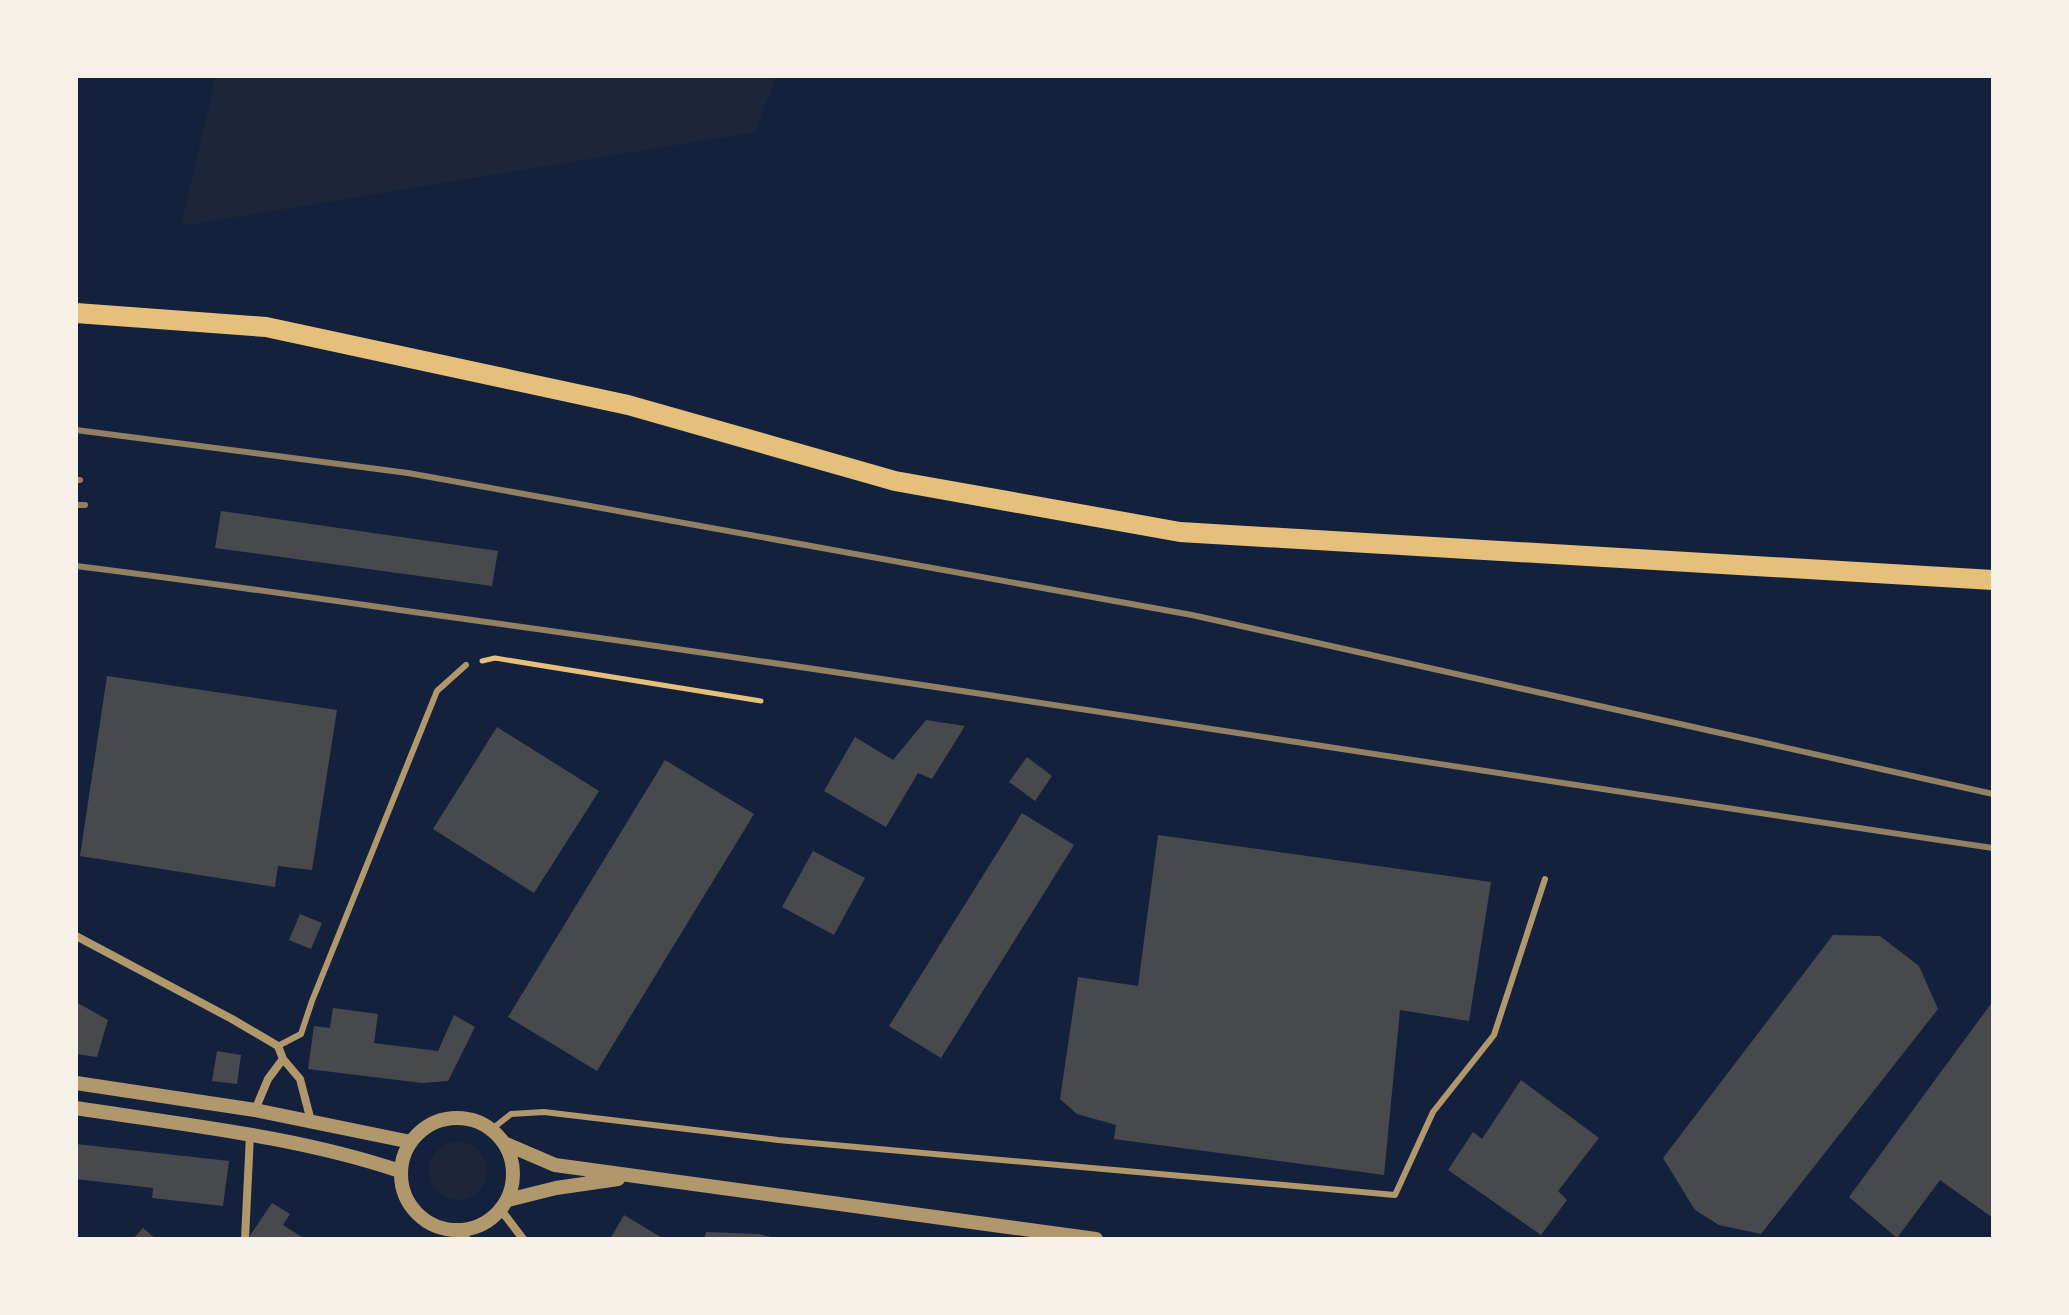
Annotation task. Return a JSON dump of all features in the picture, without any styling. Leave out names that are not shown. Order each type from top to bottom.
[{"type":"main road","points":[[76,313],[266,327],[628,405],[895,481],[1180,532],[1993,580]]},
{"type":"street","points":[[76,936],[278,1046],[283,1059],[300,1079],[311,1121]]},
{"type":"street","points":[[255,1110],[268,1079],[283,1059]]},
{"type":"street","points":[[76,1083],[255,1110],[411,1142]]},
{"type":"street","points":[[76,1108],[250,1135],[400,1171]]},
{"type":"street","points":[[457,1117],[475,1120],[492,1129],[506,1144],[514,1164],[513,1185],[505,1205],[487,1223],[461,1235],[433,1226],[412,1208],[403,1191],[400,1171],[411,1142],[422,1130],[440,1120],[457,1117]]},
{"type":"street","points":[[245,1239],[250,1135]]},
{"type":"street","points":[[506,1144],[555,1165],[1096,1239]]},
{"type":"street","points":[[505,1205],[556,1188],[634,1176]]},
{"type":"street","points":[[505,1205],[523,1239]]},
{"type":"lane","points":[[278,1046],[301,1034],[437,691],[466,665]]},
{"type":"lane","points":[[492,1129],[511,1114],[544,1112],[778,1140],[1395,1195],[1433,1112],[1494,1035],[1545,879]]},
{"type":"path","points":[[466,665],[495,658],[761,701]]},
{"type":"shaded area","points":[[216,76],[776,76],[755,132],[181,226]]},
{"type":"shaded area","points":[[458,1142],[469,1144],[478,1151],[485,1160],[485,1182],[478,1191],[469,1198],[458,1200],[447,1198],[438,1191],[431,1182],[429,1171],[431,1160],[438,1151],[447,1144]]},
{"type":"building","points":[[221,511],[498,551],[492,586],[215,548]]},
{"type":"building","points":[[107,676],[337,710],[312,870],[278,866],[275,887],[80,856]]},
{"type":"building","points":[[926,720],[965,726],[932,779],[918,773],[886,827],[824,791],[855,737],[893,760]]},
{"type":"building","points":[[497,727],[599,791],[534,893],[433,829]]},
{"type":"building","points":[[1027,757],[1052,776],[1035,801],[1009,782]]},
{"type":"building","points":[[665,760],[754,814],[597,1071],[508,1017]]},
{"type":"building","points":[[1022,813],[1074,845],[941,1058],[889,1026]]},
{"type":"building","points":[[1158,835],[1491,882],[1469,1021],[1400,1010],[1384,1175],[1114,1139],[1116,1125],[1077,1114],[1060,1099],[1078,977],[1138,986]]},
{"type":"building","points":[[813,851],[865,878],[834,935],[782,907]]},
{"type":"building","points":[[300,914],[322,923],[311,949],[289,940]]},
{"type":"building","points":[[1833,935],[1880,936],[1919,966],[1938,1009],[1761,1234],[1719,1225],[1695,1210],[1663,1158]]},
{"type":"building","points":[[1993,1001],[1993,1218],[1940,1180],[1897,1238],[1849,1197]]},
{"type":"building","points":[[76,1002],[108,1020],[97,1057],[76,1054]]},
{"type":"building","points":[[333,1008],[378,1014],[374,1043],[438,1051],[454,1015],[475,1027],[448,1081],[422,1083],[308,1069],[314,1026],[330,1028]]},
{"type":"building","points":[[217,1051],[241,1055],[237,1084],[212,1081]]},
{"type":"building","points":[[1521,1080],[1599,1138],[1558,1191],[1567,1200],[1541,1235],[1448,1170],[1473,1132],[1482,1139]]},
{"type":"building","points":[[76,1144],[229,1161],[223,1206],[152,1198],[153,1188],[76,1179]]},
{"type":"building","points":[[272,1203],[290,1214],[283,1225],[305,1239],[249,1237]]},
{"type":"building","points":[[624,1215],[664,1239],[610,1239]]},
{"type":"building","points":[[143,1228],[156,1239],[133,1239]]},
{"type":"building","points":[[706,1232],[759,1234],[775,1238],[704,1239]]},
{"type":"railway","points":[[76,430],[408,473],[1192,615],[1993,794]]},
{"type":"railway","points":[[76,505],[85,505]]},
{"type":"railway","points":[[76,566],[809,668],[1993,848]]}]
